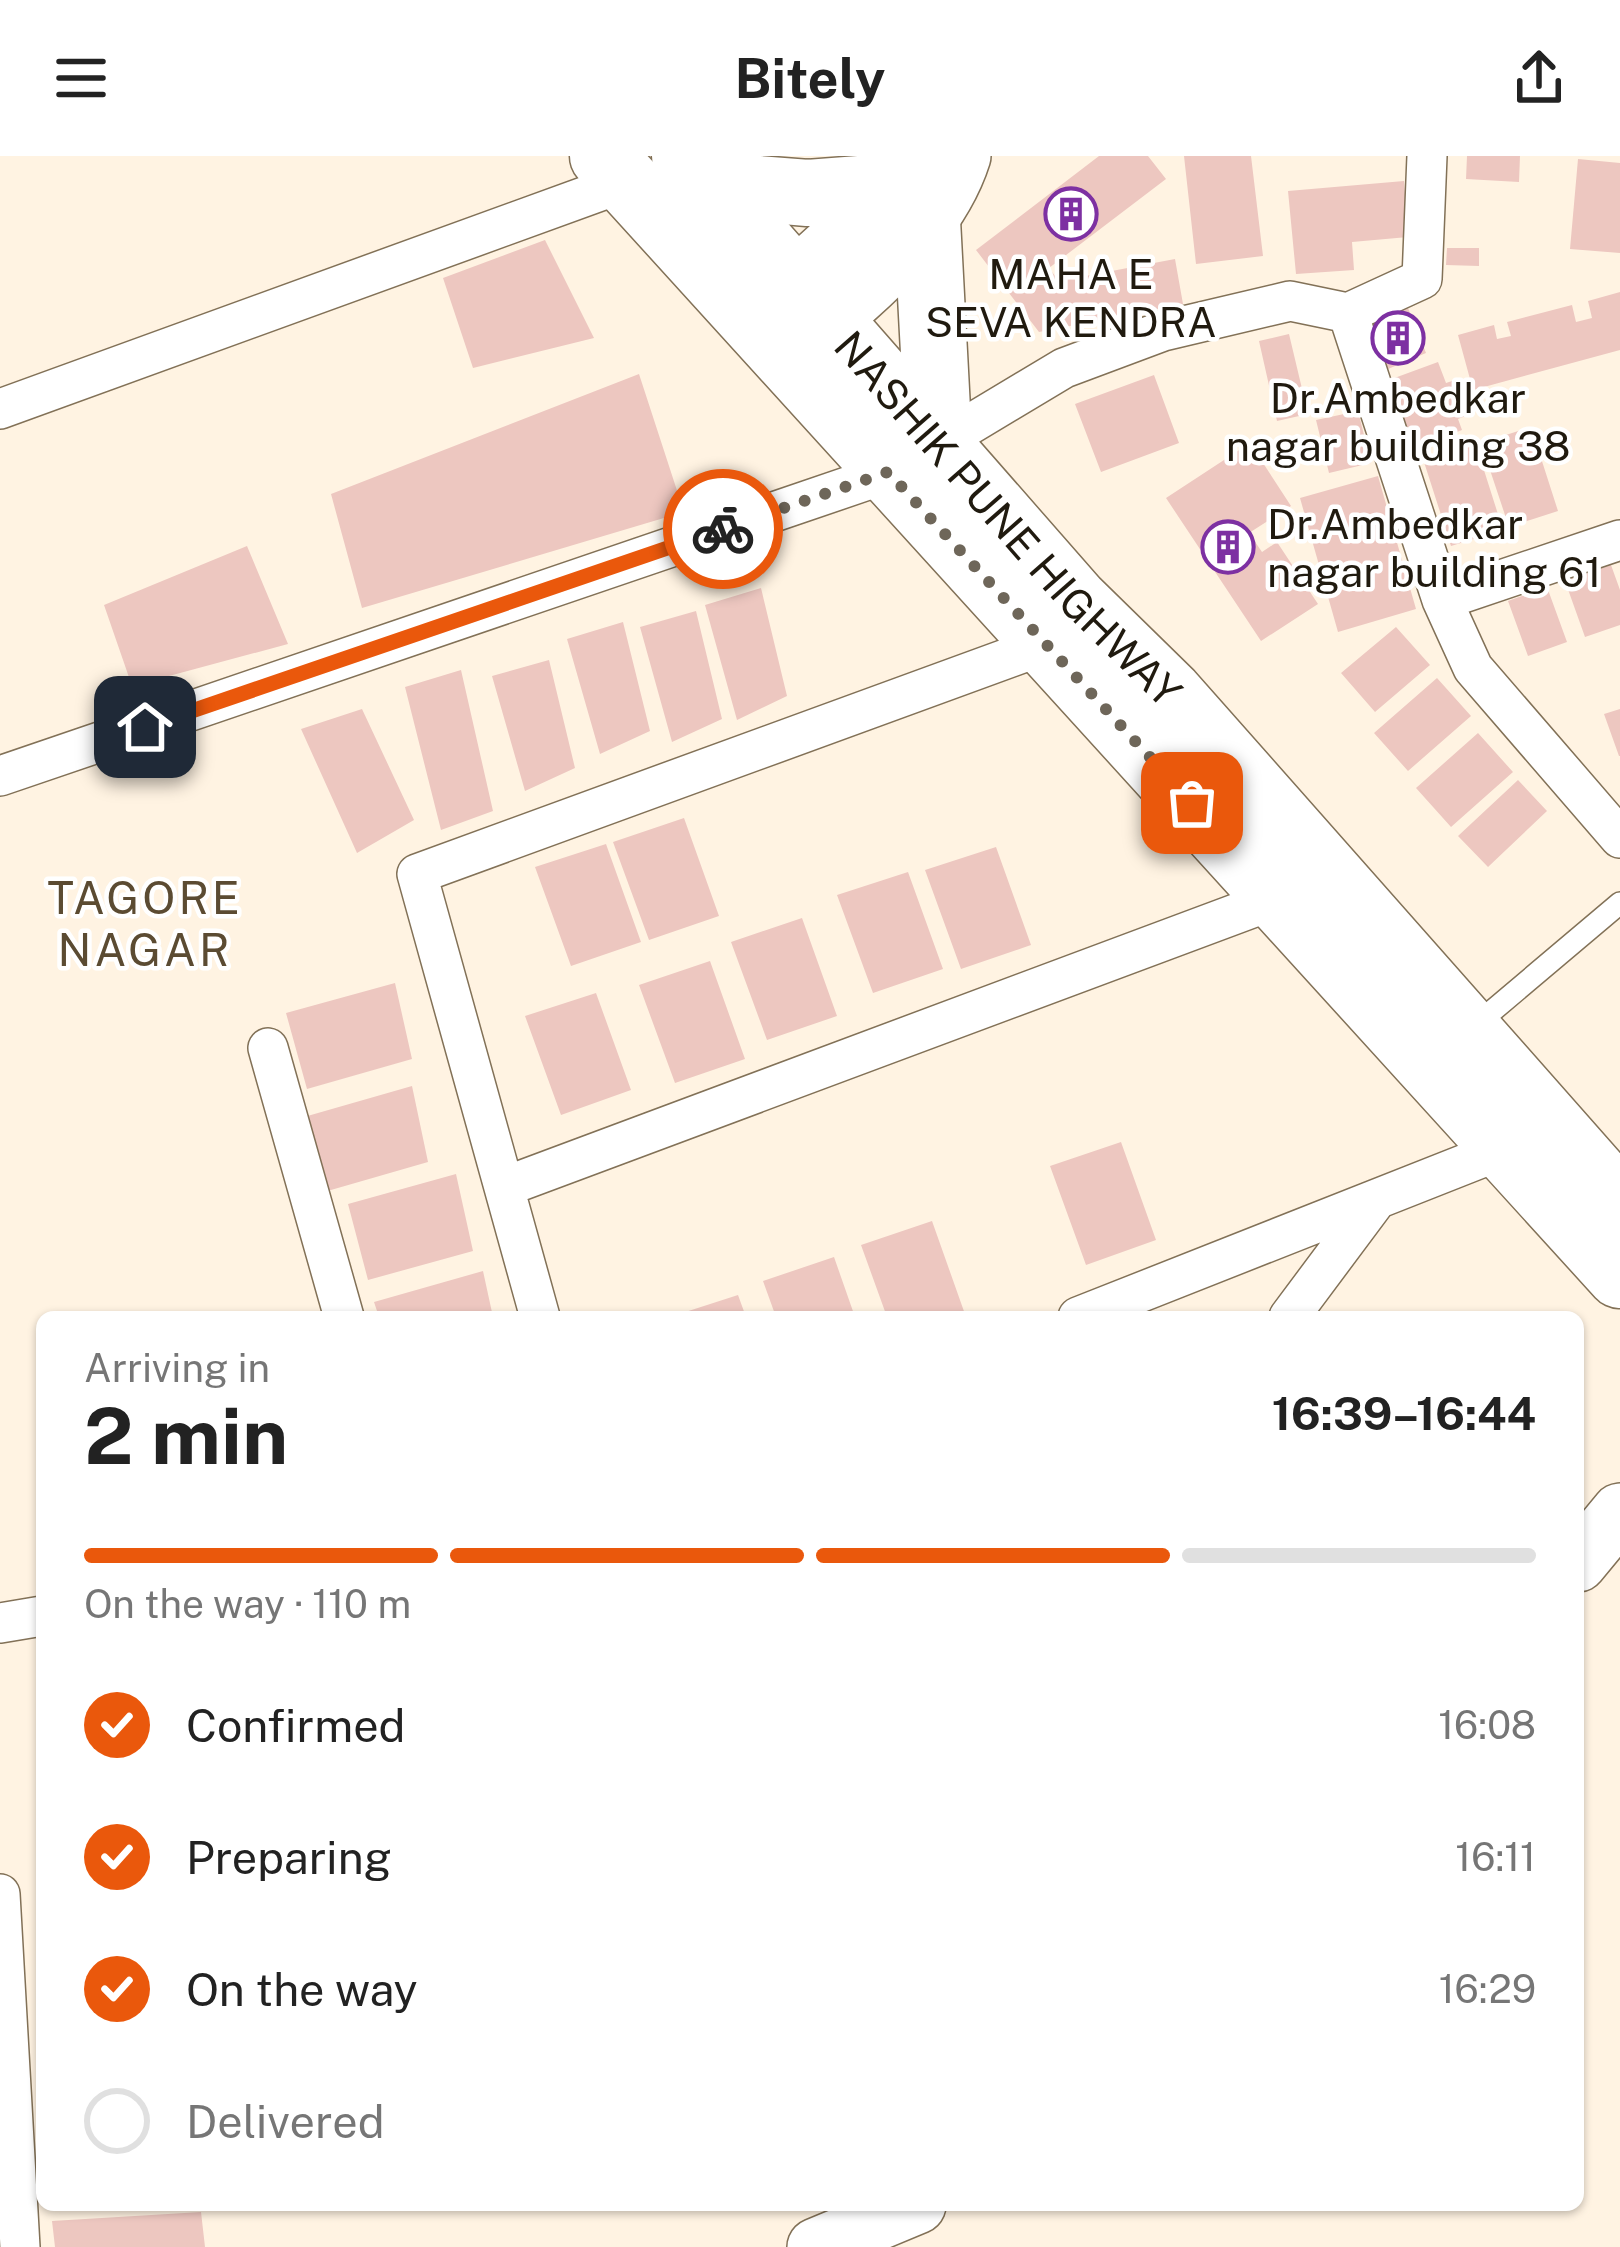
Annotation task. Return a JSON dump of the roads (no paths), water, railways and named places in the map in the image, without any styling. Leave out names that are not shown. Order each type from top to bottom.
[{"type":"highway","name":"NASHIK PUNE HIGHWAY","points":[[614,169],[791,319],[922,454],[1170,694],[1449,1046],[1506,1148],[1620,1275]]},
{"type":"highway","points":[[698,171],[808,194],[921,187],[922,454]]},
{"type":"highway","name":"NASHIK PUNE HIGHWAY","points":[[698,171],[791,319]]},
{"type":"highway","name":"NASHIK PUNE HIGHWAY","points":[[922,454],[1044,645],[1281,897],[1620,1203]]},
{"type":"street","points":[[791,319],[921,187],[950,194],[962,156]]},
{"type":"street","points":[[0,776],[922,454],[1064,368],[1163,331],[1290,301],[1348,313],[1422,279],[1427,156]]},
{"type":"street","points":[[0,410],[614,169]]},
{"type":"street","points":[[1348,313],[1442,600],[1473,668],[1613,820]]},
{"type":"street","points":[[1442,600],[1620,540]]},
{"type":"street","points":[[538,1311],[417,874],[1044,645]]},
{"type":"street","points":[[504,1187],[1281,897]]},
{"type":"street","points":[[268,1048],[342,1311]]},
{"type":"street","points":[[1093,1311],[1506,1148]]},
{"type":"street","points":[[1293,1311],[1377,1199]]},
{"type":"street","points":[[1584,1556],[1620,1512]]},
{"type":"street","points":[[0,1623],[36,1617]]},
{"type":"street","points":[[0,1894],[20,2247]]},
{"type":"street","points":[[816,2247],[903,2211]]},
{"type":"lane","points":[[1449,1046],[1620,903]]},
{"type":"place","name":"MAHA E SEVA KENDRA","points":[[1071,214]]},
{"type":"place","name":"Dr.Ambedkar nagar building 38","points":[[1398,338]]},
{"type":"place","name":"Dr.Ambedkar nagar building 61","points":[[1228,547]]},
{"type":"district","name":"TAGORE NAGAR","points":[[145,923]]}]
